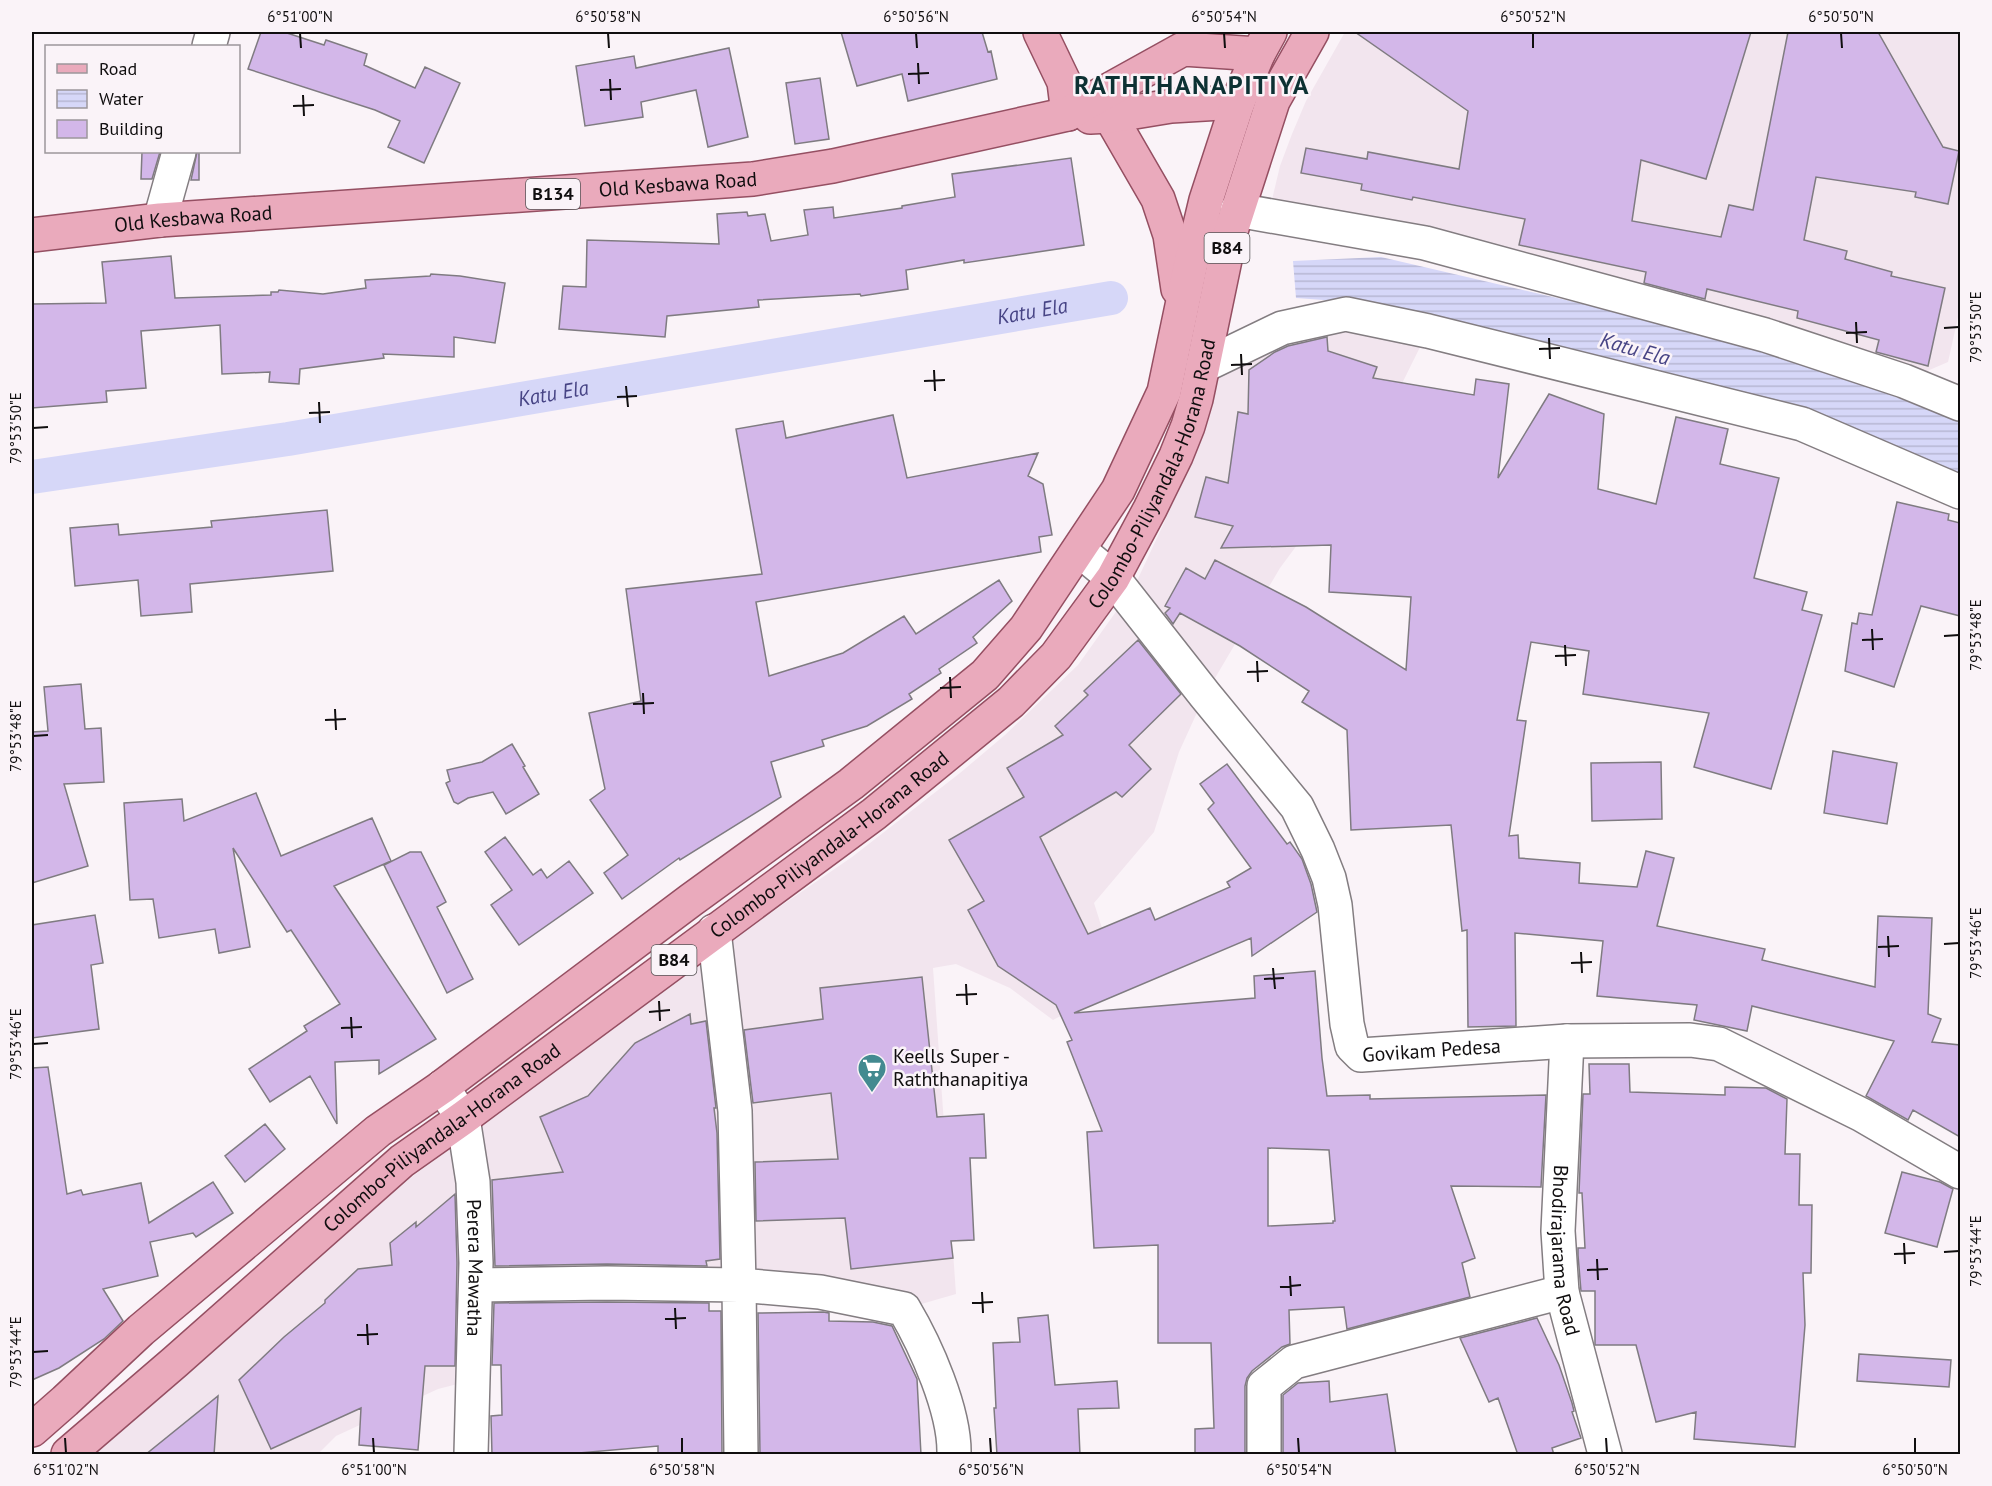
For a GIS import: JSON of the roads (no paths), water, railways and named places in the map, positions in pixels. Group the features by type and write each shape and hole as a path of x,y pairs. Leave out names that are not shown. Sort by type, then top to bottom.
{"main road":[{"path":"1040,32 1064,82 1068,114"},
{"name":"Old Kesbawa Road","path":"32,235 160,220 753,179 833,166 1068,114 1213,32"},
{"name":"Colombo-Piliyandala-Horana Road","path":"68,1455 402,1161 874,813 1011,702 1056,656 1113,578 1176,456 1188,426 1203,366 1224,260 1237,210 1273,101 1312,32"},
{"path":"1183,49 1264,43"},
{"name":"Colombo-Piliyandala-Horana Road","path":"32,1430 141,1330 378,1131 442,1087 691,900 851,784 985,675 1026,628 1118,490 1164,392 1200,223 1238,102 1264,43"},
{"name":"Old Kesbawa Road","path":"1068,114 1088,117 1110,116 1171,106 1238,102"},
{"path":"1110,116 1158,199 1170,235 1181,311"}],"street":[{"path":"160,220 179,153"},
{"path":"1237,210 1425,243 1765,335 1904,381 1960,404"},
{"path":"1203,366 1282,328 1346,314 1428,331 1802,424 1960,492"},
{"name":"Govikam Pedesa","path":"1079,550 1113,578 1297,807 1329,878 1335,905 1347,1024 1352,1046 1361,1055 1567,1041 1690,1040 1719,1044 1862,1116 1960,1172"},
{"path":"714,931 735,1111 741,1455"},
{"name":"Bhodirajarama Road","path":"1567,1041 1558,1231 1562,1292 1605,1455"},
{"name":"Perera Mawatha","path":"442,1087 463,1118 473,1182 476,1285 471,1455"},
{"path":"476,1285 607,1283 739,1285 820,1292 904,1309 918,1334 948,1410 954,1455"},
{"path":"1263,1455 1264,1386 1294,1362 1562,1292"}],"water":[{"path":"1381,257 1767,347 1960,422 1960,480 1351,302 1296,298 1293,261"}],"waterway":[{"name":"Katu Ela","path":"32,477 288,439 1111,298"}],"place":[{"name":"Keells Super - Raththanapitiya","path":"872,1094"}],"district":[{"name":"RATHTHANAPITIYA","path":"1192,85"}]}
